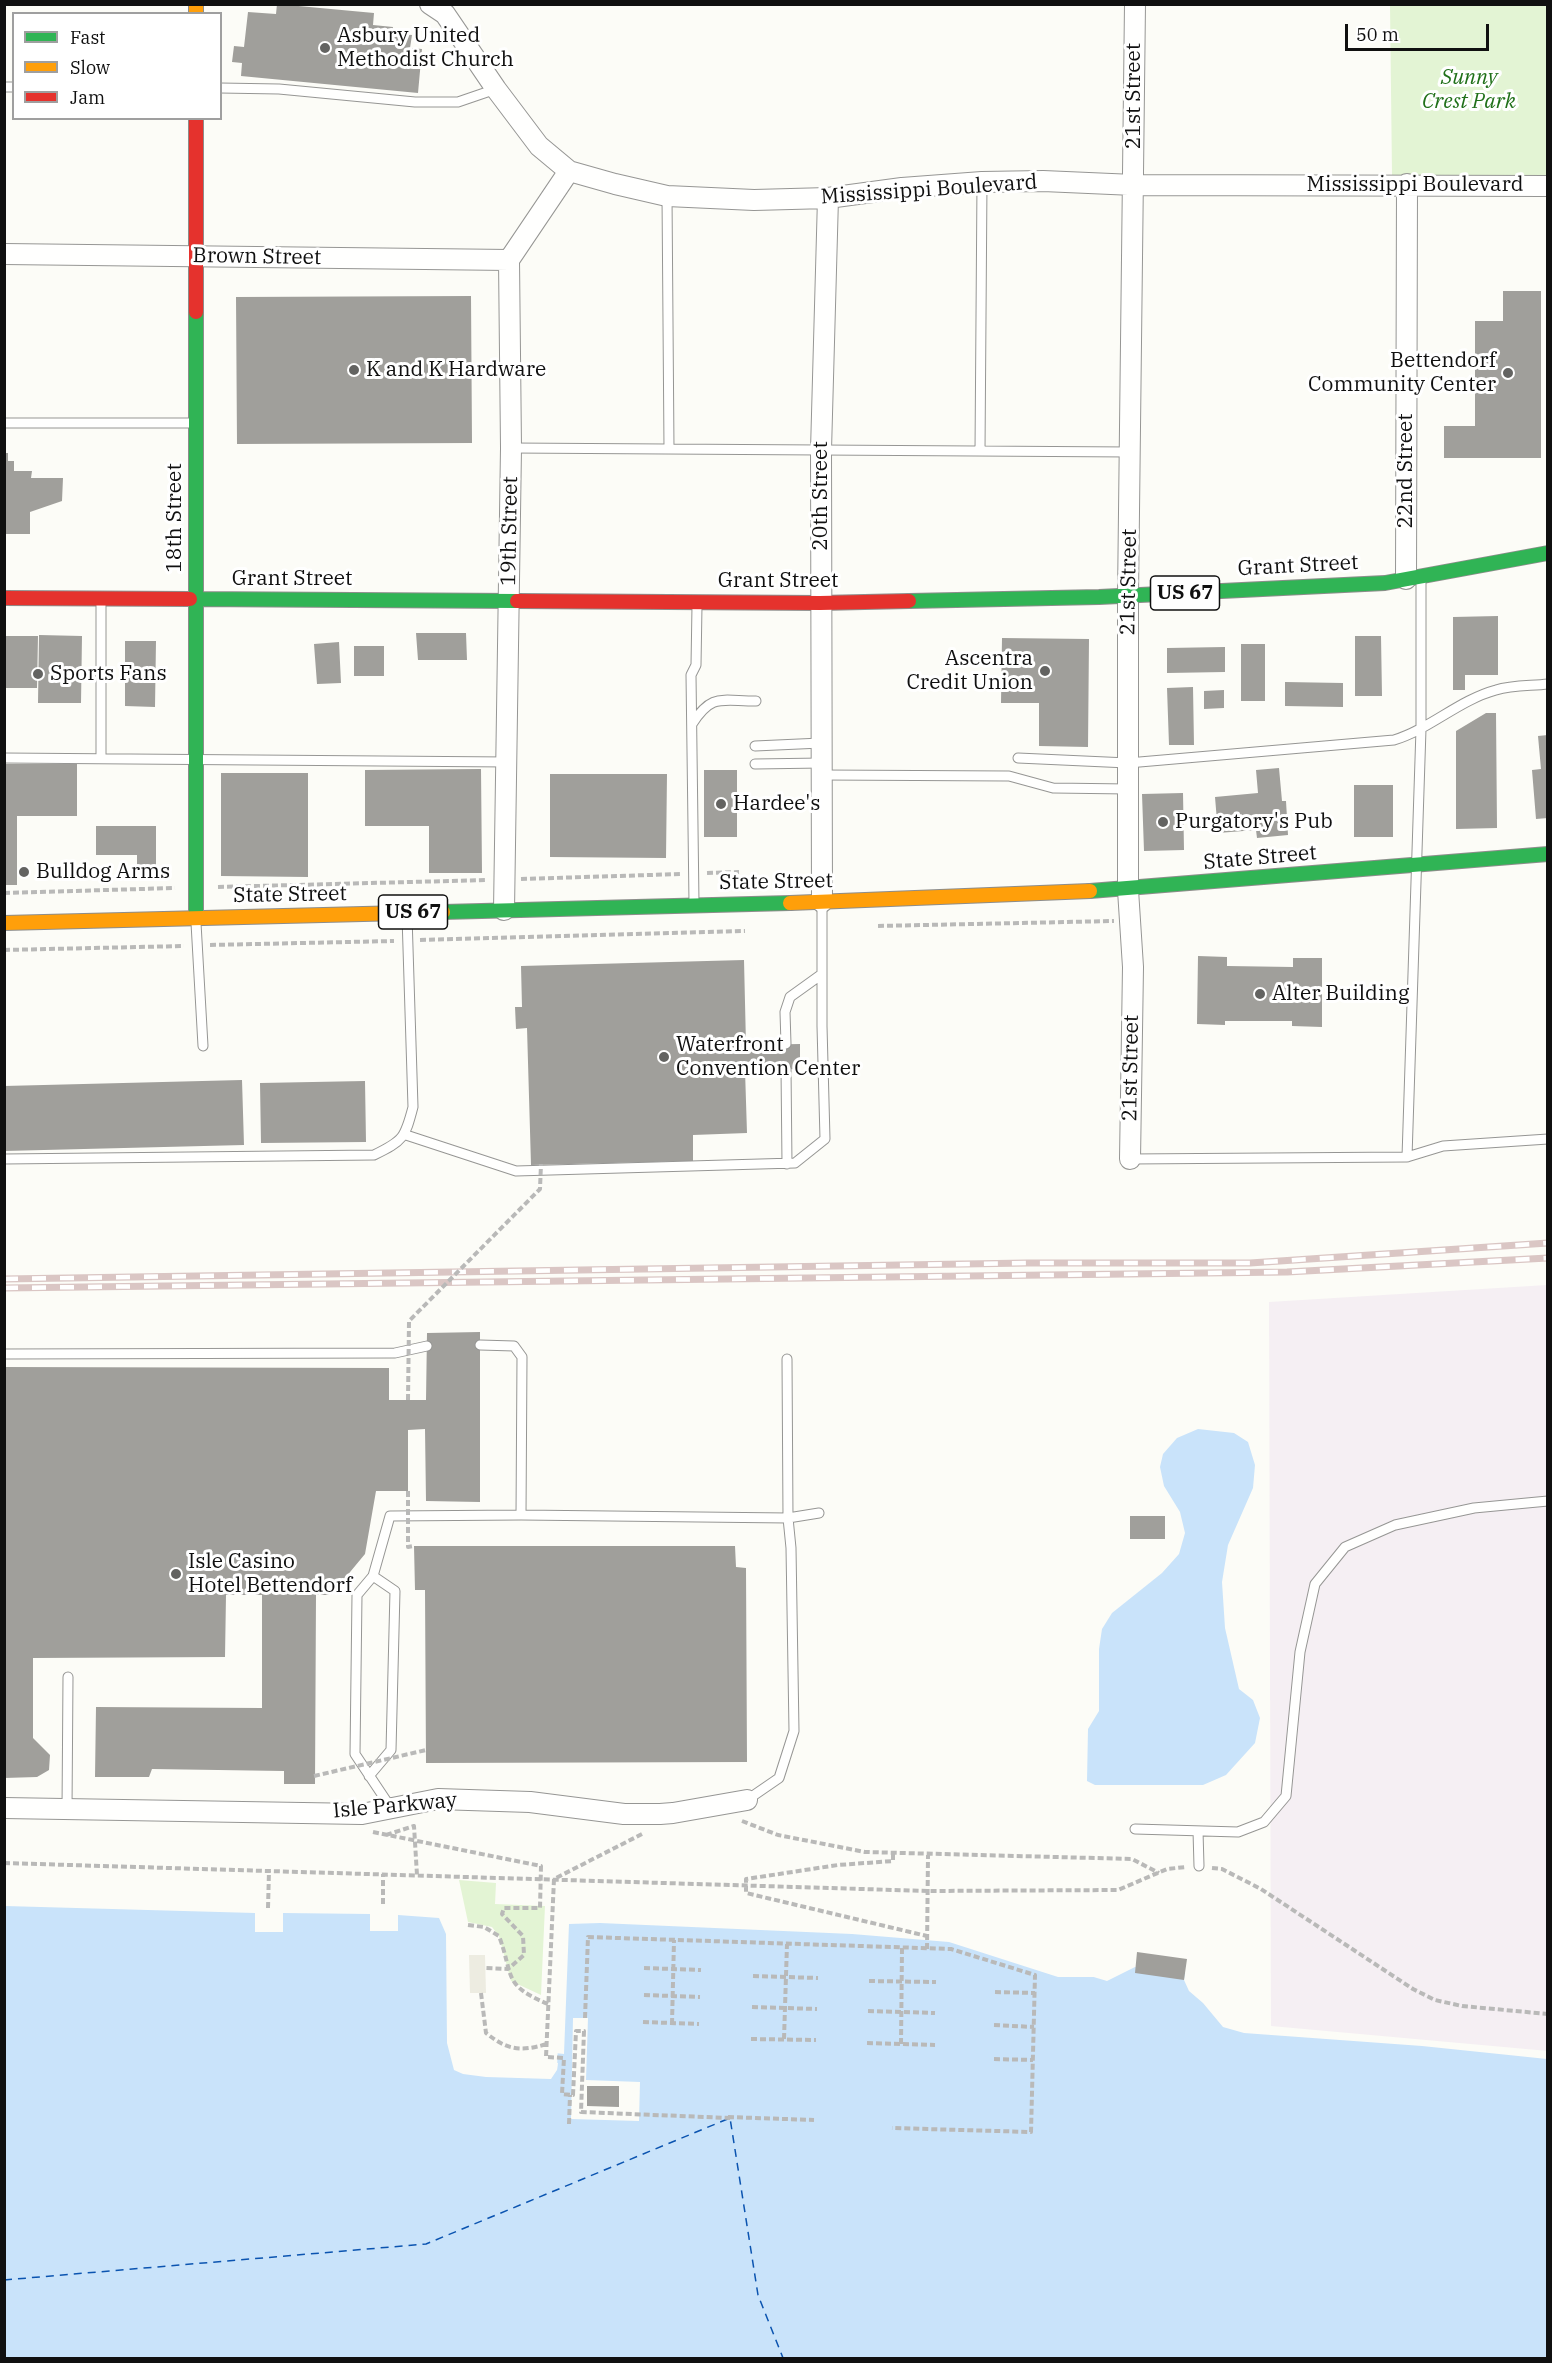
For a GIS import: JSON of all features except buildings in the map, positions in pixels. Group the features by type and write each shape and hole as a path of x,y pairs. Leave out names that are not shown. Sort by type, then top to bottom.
{"main road":[{"name":"18th Street","path":"196,120 196,918"},
{"name":"Grant Street","path":"4,598 820,603 1128,596 1385,583 1548,553"},
{"name":"State Street","path":"4,922 822,902 1128,890 1548,854"}],"street":[{"name":"21st Street","path":"1130,1160 1133,967 1128,890 1128,596 1135,4"},
{"name":"Mississippi Boulevard","path":"442,8 496,89 539,146 569,171 667,196 754,201 828,198 903,188 982,182 1043,181 1134,185 1548,186"},
{"path":"509,260 569,171"},
{"name":"22nd Street","path":"1407,184 1414,578"},
{"name":"20th Street","path":"822,902 821,450 828,198"},
{"name":"Brown Street","path":"4,254 509,260"},
{"name":"19th Street","path":"504,910 511,448 509,260"},
{"name":"Isle Parkway","path":"4,1808 362,1814 438,1799 530,1802 624,1814 673,1814 747,1800"}],"lane":[{"path":"222,88 279,89 415,102 458,102 496,89"},
{"path":"980,450 982,182"},
{"path":"667,196 669,449"},
{"path":"4,423 196,423"},
{"path":"511,448 1130,452"},
{"path":"1407,1156 1421,729 1414,578"},
{"path":"101,598 101,758"},
{"path":"694,905 691,675 696,665 697,602"},
{"path":"1018,758 1128,763 1394,740 1421,729 1495,690 1548,684"},
{"path":"692,724 707,704 716,700 756,700"},
{"path":"755,746 822,760 1009,776 1053,788 1128,789"},
{"path":"4,758 508,762"},
{"path":"755,764 822,760"},
{"path":"406,1135 516,1171 795,1163 825,1139 822,902"},
{"path":"4,1160 374,1155 389,1148 406,1135 413,1107 407,913"},
{"path":"196,918 203,1046"},
{"path":"786,1044 785,1012 790,996 822,974"},
{"path":"786,1069 787,1164"},
{"path":"1130,1160 1407,1156 1443,1146 1548,1139"},
{"path":"480,1345 514,1346 522,1357 521,1515"},
{"path":"4,1353 395,1353 427,1346"},
{"path":"747,1800 779,1778 794,1731 791,1548 788,1518 787,1359"},
{"path":"1135,1829 1238,1832 1264,1822 1286,1796 1300,1652 1316,1584 1345,1547 1395,1525 1474,1508 1548,1501"},
{"path":"399,1806 369,1776 355,1754 357,1595 373,1576 390,1516 788,1518 819,1513"},
{"path":"369,1776 391,1750 395,1591 373,1576"},
{"path":"67,1809 68,1677"},
{"path":"1198,1831 1199,1866"}],"path":[{"path":"4,893 739,872"},
{"path":"873,926 1130,921"},
{"path":"4,950 408,941 750,930"},
{"path":"408,1400 409,1321 540,1189 541,1164"},
{"path":"408,1491 408,1547 414,1546"},
{"path":"314,1776 426,1750"},
{"path":"399,1806 414,1826 417,1875"},
{"path":"554,1879 660,1825 660,1814"},
{"path":"735,1820 778,1835 865,1852 1132,1859 1159,1873"},
{"path":"385,1835 424,1823"},
{"path":"363,1830 542,1866 540,1908 504,1908 502,1914 523,1936 524,1956 508,1969 485,1968"},
{"path":"893,1854 893,1861 838,1864 746,1879 746,1893 927,1936"},
{"path":"927,1949 928,1855"},
{"path":"4,1863 928,1891 1118,1890 1167,1869 1199,1866 1222,1869 1261,1889 1403,1982 1435,2000 1462,2006 1548,2014"},
{"path":"268,1871 268,1908"},
{"path":"383,1874 383,1904"},
{"path":"554,1879 546,2057 564,2058 562,2094 570,2095"},
{"path":"468,1925 484,1927 499,1936 511,1981 531,1997 548,2004"},
{"path":"585,2018 588,1937 951,1949 1035,1975 1031,2132 892,2128"},
{"path":"672,2024 674,1940"},
{"path":"784,2039 787,1944"},
{"path":"901,2044 902,1948"},
{"path":"644,1968 701,1970"},
{"path":"753,1976 818,1978"},
{"path":"869,1981 936,1982"},
{"path":"995,1992 1035,1993"},
{"path":"481,1993 486,2033 497,2042 520,2049 546,2044"},
{"path":"644,1995 700,1997"},
{"path":"752,2007 817,2008"},
{"path":"868,2011 935,2013"},
{"path":"643,2022 699,2024"},
{"path":"994,2025 1034,2026"},
{"path":"569,2124 570,2095 573,2095 576,2031 584,2031 580,2112 730,2118"},
{"path":"751,2039 816,2040"},
{"path":"867,2043 935,2045"},
{"path":"994,2059 1033,2060"},
{"path":"639,2115 814,2120"}],"shaded area":[{"path":"1547,1285 1547,2054 1271,2029 1269,1302"},
{"path":"469,1955 485,1955 486,1993 470,1993"}],"green space":[{"name":"Sunny Crest Park","path":"1390,5 1547,5 1547,190 1421,191 1421,175 1392,175"},
{"path":"459,1880 496,1883 495,1904 545,1906 541,1995 511,1981 499,1936 492,1927 468,1922"}],"water":[{"path":"1198,1429 1234,1433 1248,1442 1255,1465 1253,1488 1228,1545 1222,1582 1225,1628 1239,1689 1253,1700 1260,1718 1255,1743 1226,1775 1203,1785 1095,1785 1087,1781 1088,1729 1099,1711 1099,1649 1102,1629 1112,1613 1162,1573 1179,1554 1185,1533 1180,1512 1164,1486 1160,1467 1163,1454 1177,1438"},
{"path":"5,1901 440,1912 461,1942 462,2067 557,2070 563,1913 957,1936 1107,1981 1135,1967 1185,1973 1236,2024 1547,2054 1547,2358 5,2358"}],"pier":[{"path":"4,1898 441,1910 464,1942 465,2064 554,2067 555,2063 558,2063 557,2070 551,2079 486,2077 463,2074 454,2070 447,2043 446,1934 439,1918 398,1915 398,1931 370,1931 370,1914 283,1913 283,1932 255,1932 255,1913 5,1906"},
{"path":"563,1910 957,1933 1105,1977 1058,1977 949,1942 852,1934 600,1923 569,1924 564,2054 555,2053 559,1929 560,1913"},
{"path":"1185,1973 1191,1975 1238,2021 1548,2051 1547,2059 1422,2046 1244,2033 1223,2027 1203,2003 1189,1991 1184,1980"},
{"path":"573,2018 588,2018 586,2080 640,2082 639,2121 571,2119"}],"ferry route":[{"path":"4,2280 426,2244 730,2118 758,2295 783,2358"}],"railway":[{"path":"4,1279 1028,1263 1250,1263 1548,1243"},
{"path":"4,1288 1287,1272 1548,1258"}],"traffic: fast":[{"path":"196,312 196,918"},
{"path":"909,601 1099,597 1385,583 1548,553"},
{"path":"190,599 517,601"},
{"path":"1090,891 1548,854"},
{"path":"443,912 790,903"}],"traffic: slow":[{"path":"196,4 196,12"},
{"path":"790,903 1090,891"},
{"path":"4,923 443,912"}],"traffic: jam":[{"path":"196,120 196,312"},
{"path":"4,598 190,599"},
{"path":"517,601 820,603 909,601"}],"place":[{"name":"Asbury United Methodist Church","path":"325,48"},
{"name":"K and K Hardware","path":"354,370"},
{"name":"Bettendorf Community Center","path":"1508,373"},
{"name":"Ascentra Credit Union","path":"1045,671"},
{"name":"Sports Fans","path":"38,674"},
{"name":"Hardee's","path":"721,804"},
{"name":"Purgatory's Pub","path":"1163,822"},
{"name":"Bulldog Arms","path":"24,872"},
{"name":"Alter Building","path":"1260,994"},
{"name":"Waterfront Convention Center","path":"664,1057"},
{"name":"Isle Casino Hotel Bettendorf","path":"176,1574"}]}
